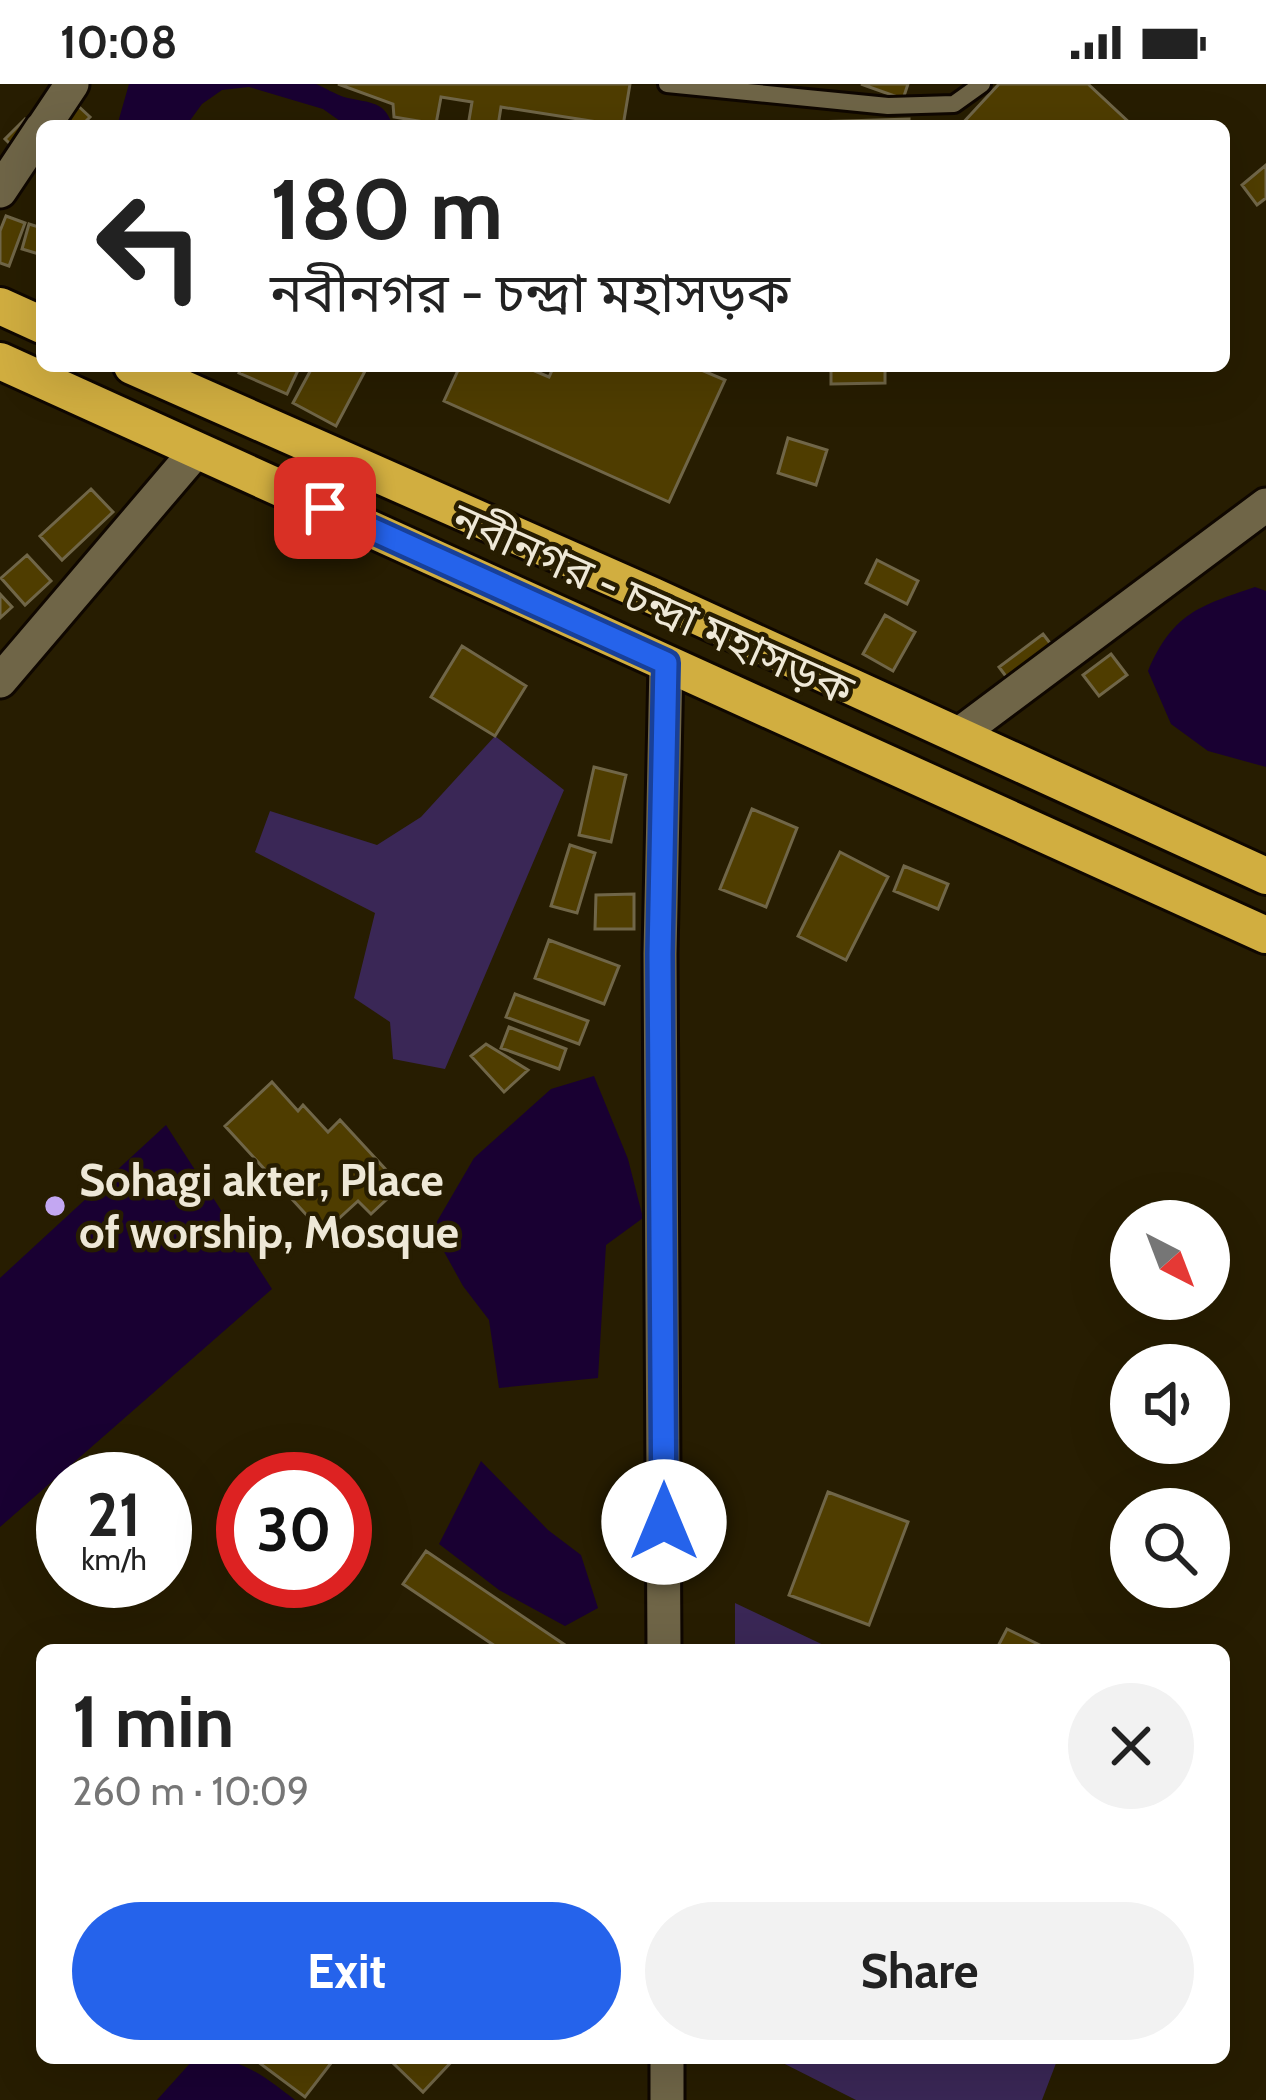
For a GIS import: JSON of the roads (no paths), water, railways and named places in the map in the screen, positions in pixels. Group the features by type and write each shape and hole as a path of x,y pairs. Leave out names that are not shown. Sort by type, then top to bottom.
{"highway":[{"path":"0,306 36,322"},
{"name":"নবীনগর - চন্দ্রা মহাসড়ক","path":"0,361 1266,935"},
{"name":"নবীনগর - চন্দ্রা মহাসড়ক","path":"146,372 653,596 1266,876"}],"street":[{"path":"48,120 72,84"},
{"path":"0,191 36,137"},
{"path":"0,681 197,449"},
{"path":"958,735 1266,505"},
{"path":"664,1644 660,954 666,663"},
{"path":"667,2064 667,2100"}],"lane":[{"path":"667,84 888,106 955,104 982,84"}],"place":[{"name":"Sohagi akter, Place of worship, Mosque","path":"55,1206"}]}
